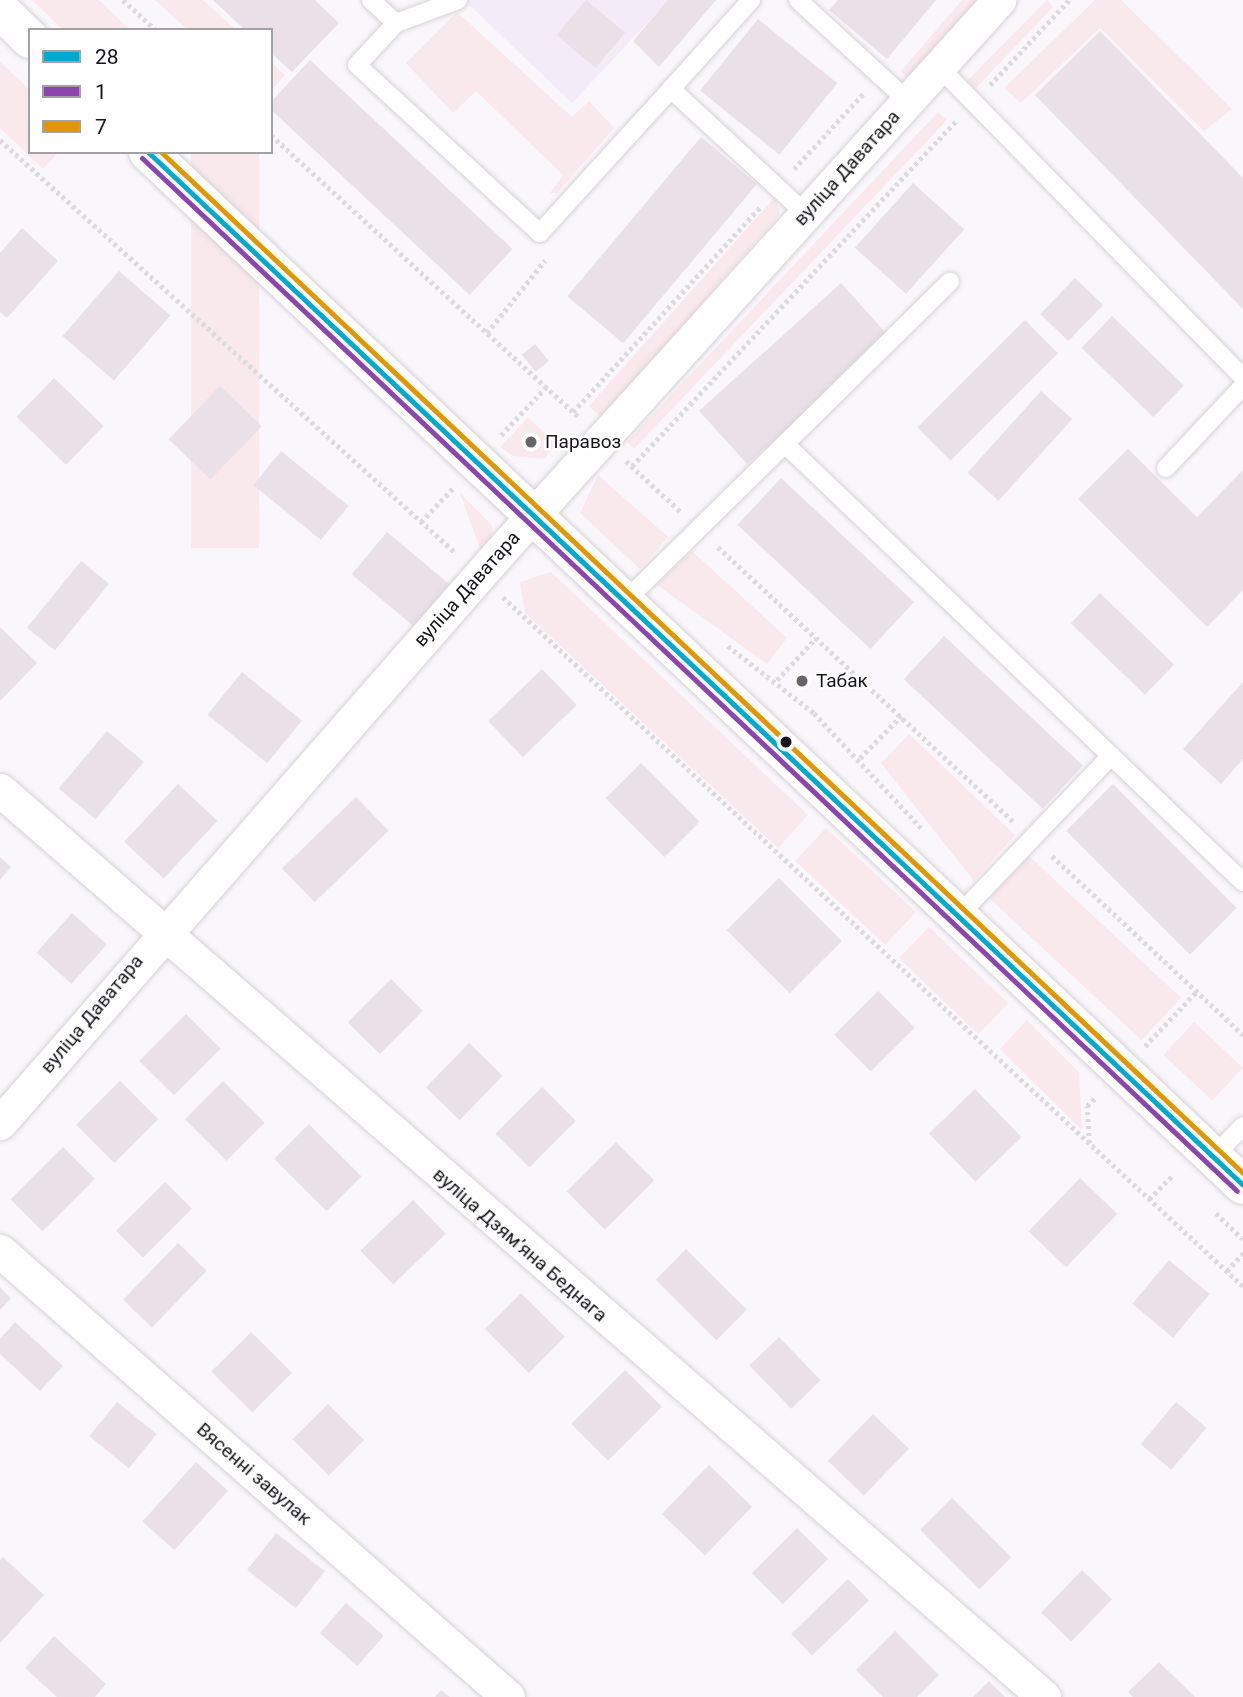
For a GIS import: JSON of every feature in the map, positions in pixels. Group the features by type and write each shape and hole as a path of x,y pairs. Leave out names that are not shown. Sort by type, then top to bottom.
{"main road":[{"path":"0,10 28,37"},
{"path":"150,154 530,518 1243,1185"}],"street":[{"name":"вуліца Даватара","path":"0,1123 160,935 530,518 999,0"},
{"name":"вуліца Дзямʼяна Беднага","path":"0,790 160,935 1044,1697"},
{"name":"Вясенні завулак","path":"0,1251 508,1697"}],"lane":[{"path":"371,0 396,23"},
{"path":"458,0 396,23 357,65 540,233 748,1"},
{"path":"797,0 908,101"},
{"path":"939,67 1243,377"},
{"path":"671,89 806,214"},
{"path":"622,604 950,282"},
{"path":"1166,468 1243,386"},
{"path":"785,444 1243,883"},
{"path":"957,917 1111,756"},
{"path":"1213,1157 1243,1126"}],"path":[{"path":"124,0 154,28"},
{"path":"632,466 1069,0"},
{"path":"273,137 603,439 1243,1035"},
{"path":"0,140 480,575 1243,1286"},
{"path":"777,680 817,638"},
{"path":"860,758 901,716"},
{"path":"1142,1049 1197,991"},
{"path":"1088,1143 1087,1106 1100,1093"},
{"path":"1149,1199 1172,1172 1181,1181"},
{"path":"1209,1207 1243,1239"},
{"path":"1227,1271 1243,1253"}],"shaded area":[{"path":"32,0 99,0 128,28 61,28"},
{"path":"155,0 203,0 234,28 186,28"},
{"path":"464,0 669,0 572,103"},
{"path":"962,0 979,0 908,79 901,71"},
{"path":"1047,0 1053,7 975,89 968,80"},
{"path":"1095,0 1121,0 1232,109 1204,131 1100,28 1021,103 1004,88"},
{"path":"457,12 572,117 589,101 614,128 557,193 550,193 563,175 476,91 453,113 406,63"},
{"path":"0,62 28,88 28,154 57,154 43,169 0,128"},
{"path":"273,64 285,75 273,89"},
{"path":"938,112 947,120 634,449 627,442"},
{"path":"191,154 259,154 259,548 191,548"},
{"path":"775,197 780,214 602,418 589,406"},
{"path":"528,417 557,445 543,459 513,456 500,447"},
{"path":"598,475 668,537 640,569 580,513"},
{"path":"460,493 492,525 493,546 483,557"},
{"path":"692,551 787,638 767,664 657,585"},
{"path":"551,572 808,815 778,848 525,613 520,582"},
{"path":"909,734 1015,835 974,881 881,763"},
{"path":"826,828 916,912 885,945 795,861"},
{"path":"1029,856 1181,998 1142,1040 989,898"},
{"path":"929,927 1008,1003 978,1034 899,958"},
{"path":"1027,1020 1079,1072 1082,1130 1000,1049"},
{"path":"1194,1022 1243,1068 1212,1101 1163,1055"}],"building":[{"path":"213,0 315,0 339,23 292,72 273,55 273,28 243,28"},
{"path":"586,0 625,33 596,68 556,35"},
{"path":"668,0 716,0 659,67 633,41"},
{"path":"838,0 936,0 887,59 829,10"},
{"path":"758,19 837,83 779,155 700,90"},
{"path":"1100,31 1243,178 1243,309 1035,95"},
{"path":"310,60 513,249 470,295 273,112 273,100"},
{"path":"701,137 757,184 623,343 567,296"},
{"path":"913,183 964,229 906,294 855,248"},
{"path":"22,228 58,261 7,318 0,312 0,253"},
{"path":"119,271 170,316 114,381 63,336"},
{"path":"1075,278 1103,305 1068,341 1040,314"},
{"path":"841,283 889,337 747,464 699,411"},
{"path":"1112,316 1184,385 1153,417 1081,348"},
{"path":"1025,320 1058,353 951,461 918,427"},
{"path":"535,344 549,361 536,372 522,355"},
{"path":"54,378 104,426 66,465 16,417"},
{"path":"220,386 262,426 210,480 169,439"},
{"path":"1041,391 1072,419 999,501 967,473"},
{"path":"1128,449 1197,517 1243,470 1243,590 1207,627 1078,499"},
{"path":"281,451 349,506 321,540 253,485"},
{"path":"781,478 914,602 870,649 737,525"},
{"path":"387,532 449,584 414,626 352,574"},
{"path":"81,561 109,584 55,650 27,628"},
{"path":"1100,593 1174,665 1145,695 1071,623"},
{"path":"0,627 37,663 0,701"},
{"path":"944,636 1083,766 1043,809 904,679"},
{"path":"542,669 577,705 523,757 488,721"},
{"path":"242,672 302,720 267,763 207,715"},
{"path":"1243,682 1243,759 1221,784 1183,749"},
{"path":"107,731 144,762 96,819 59,788"},
{"path":"641,763 700,822 664,857 606,798"},
{"path":"178,784 217,821 164,879 124,842"},
{"path":"1113,784 1237,908 1190,954 1066,831"},
{"path":"356,797 389,831 315,902 282,869"},
{"path":"0,857 11,867 0,880"},
{"path":"779,878 842,941 790,993 727,930"},
{"path":"72,913 107,944 71,984 37,952"},
{"path":"391,979 423,1011 380,1054 348,1022"},
{"path":"878,991 915,1028 871,1072 834,1035"},
{"path":"186,1014 221,1049 174,1095 139,1061"},
{"path":"469,1043 503,1076 460,1120 426,1088"},
{"path":"120,1081 158,1119 114,1163 76,1125"},
{"path":"223,1081 265,1123 227,1161 185,1119"},
{"path":"542,1087 576,1121 529,1168 495,1134"},
{"path":"975,1089 1022,1137 976,1182 929,1133"},
{"path":"309,1124 361,1176 327,1211 274,1159"},
{"path":"616,1142 654,1180 605,1230 567,1191"},
{"path":"63,1147 95,1179 42,1231 11,1199"},
{"path":"1080,1178 1117,1214 1066,1267 1029,1231"},
{"path":"165,1182 192,1209 143,1258 116,1231"},
{"path":"413,1200 446,1234 393,1285 360,1251"},
{"path":"178,1243 207,1271 152,1328 123,1300"},
{"path":"686,1249 747,1310 716,1340 656,1279"},
{"path":"1169,1260 1210,1294 1173,1338 1132,1304"},
{"path":"0,1287 11,1298 0,1310"},
{"path":"521,1293 565,1337 529,1373 485,1329"},
{"path":"15,1322 63,1366 40,1391 0,1354 0,1339"},
{"path":"251,1332 292,1373 252,1413 211,1372"},
{"path":"779,1337 821,1380 791,1409 750,1365"},
{"path":"625,1370 662,1407 608,1461 571,1424"},
{"path":"117,1402 157,1434 129,1468 89,1436"},
{"path":"1176,1402 1207,1428 1171,1470 1141,1444"},
{"path":"328,1404 364,1440 329,1475 293,1439"},
{"path":"873,1414 909,1449 864,1495 828,1461"},
{"path":"196,1462 228,1491 174,1550 142,1521"},
{"path":"709,1465 752,1507 705,1556 662,1514"},
{"path":"952,1498 1011,1557 980,1589 920,1530"},
{"path":"797,1528 828,1559 783,1604 752,1573"},
{"path":"276,1533 325,1571 296,1608 247,1570"},
{"path":"3,1557 44,1595 0,1643 0,1560"},
{"path":"1082,1570 1112,1599 1071,1642 1041,1612"},
{"path":"848,1579 869,1601 812,1655 791,1634"},
{"path":"346,1603 384,1636 357,1666 320,1633"},
{"path":"895,1631 939,1675 917,1697 883,1697 856,1670"},
{"path":"54,1636 106,1684 95,1697 57,1697 25,1668"},
{"path":"1159,1662 1195,1697 1133,1697 1128,1692"},
{"path":"989,1681 1005,1697 973,1697"},
{"path":"441,1690 450,1697 435,1697"}],"transit line":[{"name":"28","path":"150,154 1243,1185"},
{"name":"7","path":"163,154 1243,1173"},
{"name":"1","path":"142,158 1237,1191"}],"place":[{"name":"Паравоз","path":"531,442"},
{"name":"Табак","path":"802,681"}]}
